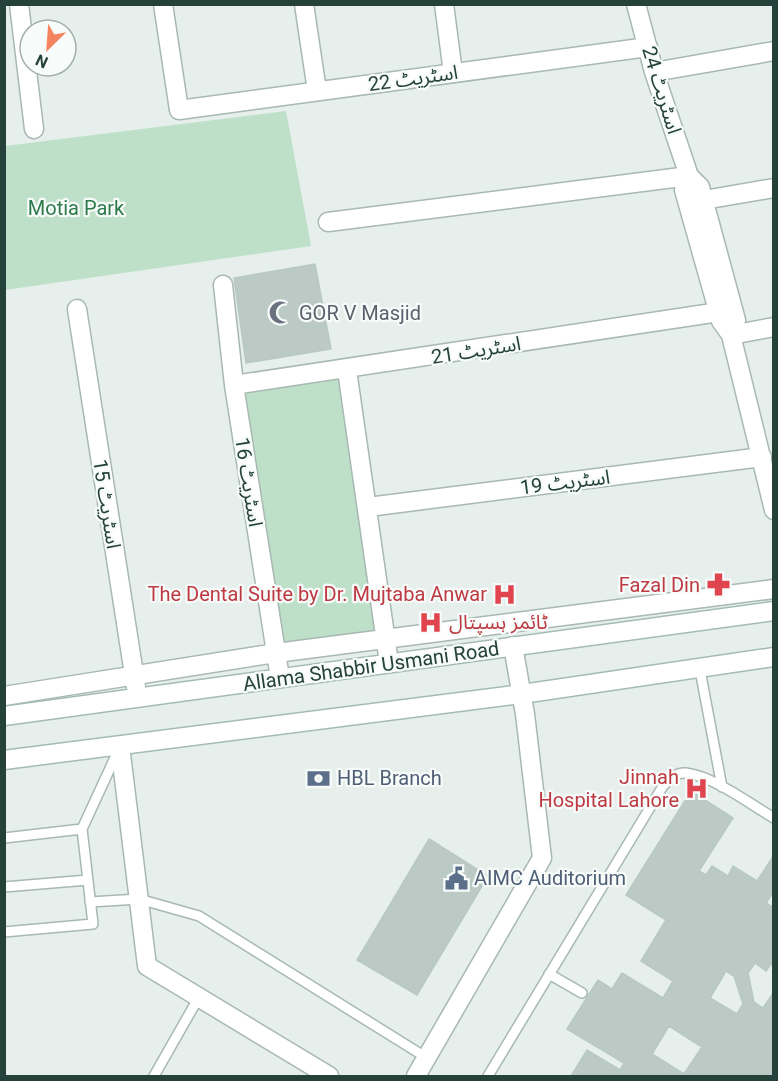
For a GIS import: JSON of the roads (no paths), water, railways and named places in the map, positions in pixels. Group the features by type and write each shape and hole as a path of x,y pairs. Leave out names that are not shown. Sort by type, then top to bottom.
{"street":[{"path":"19,4 34,129"},
{"name":"اسٹریٹ 22","path":"163,4 179,110 648,47"},
{"path":"304,4 317,92"},
{"path":"444,4 453,73"},
{"name":"اسٹریٹ 24","path":"636,4 654,72 689,176 700,187 704,200 736,320 731,335"},
{"path":"654,72 774,51"},
{"path":"328,222 689,176"},
{"name":"اسٹریٹ 24","path":"689,176 684,190 721,321 731,335 766,462 774,510"},
{"path":"704,200 774,188"},
{"name":"اسٹریٹ 16","path":"223,285 234,385 280,678"},
{"name":"اسٹریٹ 15","path":"77,309 132,676 138,698"},
{"name":"اسٹریٹ 21","path":"234,385 347,370 719,312"},
{"path":"731,335 774,327"},
{"path":"347,370 389,663"},
{"name":"اسٹریٹ 19","path":"368,507 766,462"},
{"path":"4,696 276,653 774,589"},
{"name":"Allama Shabbir Usmani Road","path":"4,716 774,611"},
{"path":"416,1077 542,858 522,694 513,646"},
{"path":"4,760 522,694 700,670 774,657"},
{"path":"120,746 147,966 329,1077"}],"lane":[{"path":"700,670 722,788"},
{"path":"4,932 93,924 82,829 120,746"},
{"path":"488,1077 663,786 674,776 686,773 722,788 774,818"},
{"path":"4,838 82,829"},
{"path":"4,887 88,880"},
{"path":"90,902 139,898 199,916 427,1058"},
{"path":"549,974 582,993"},
{"path":"154,1077 199,997"}],"place":[{"name":"GOR V Masjid","path":"281,313"},
{"name":"Fazal Din","path":"718,585"},
{"name":"The Dental Suite by Dr. Mujtaba Anwar","path":"505,594"},
{"name":"ٹائمز ہسپتال","path":"431,622"},
{"name":"HBL Branch","path":"319,778"},
{"name":"Jinnah Hospital Lahore","path":"697,788"},
{"name":"AIMC Auditorium","path":"456,878"}],"park label":[{"name":"Motia Park","path":"76,208"}]}
